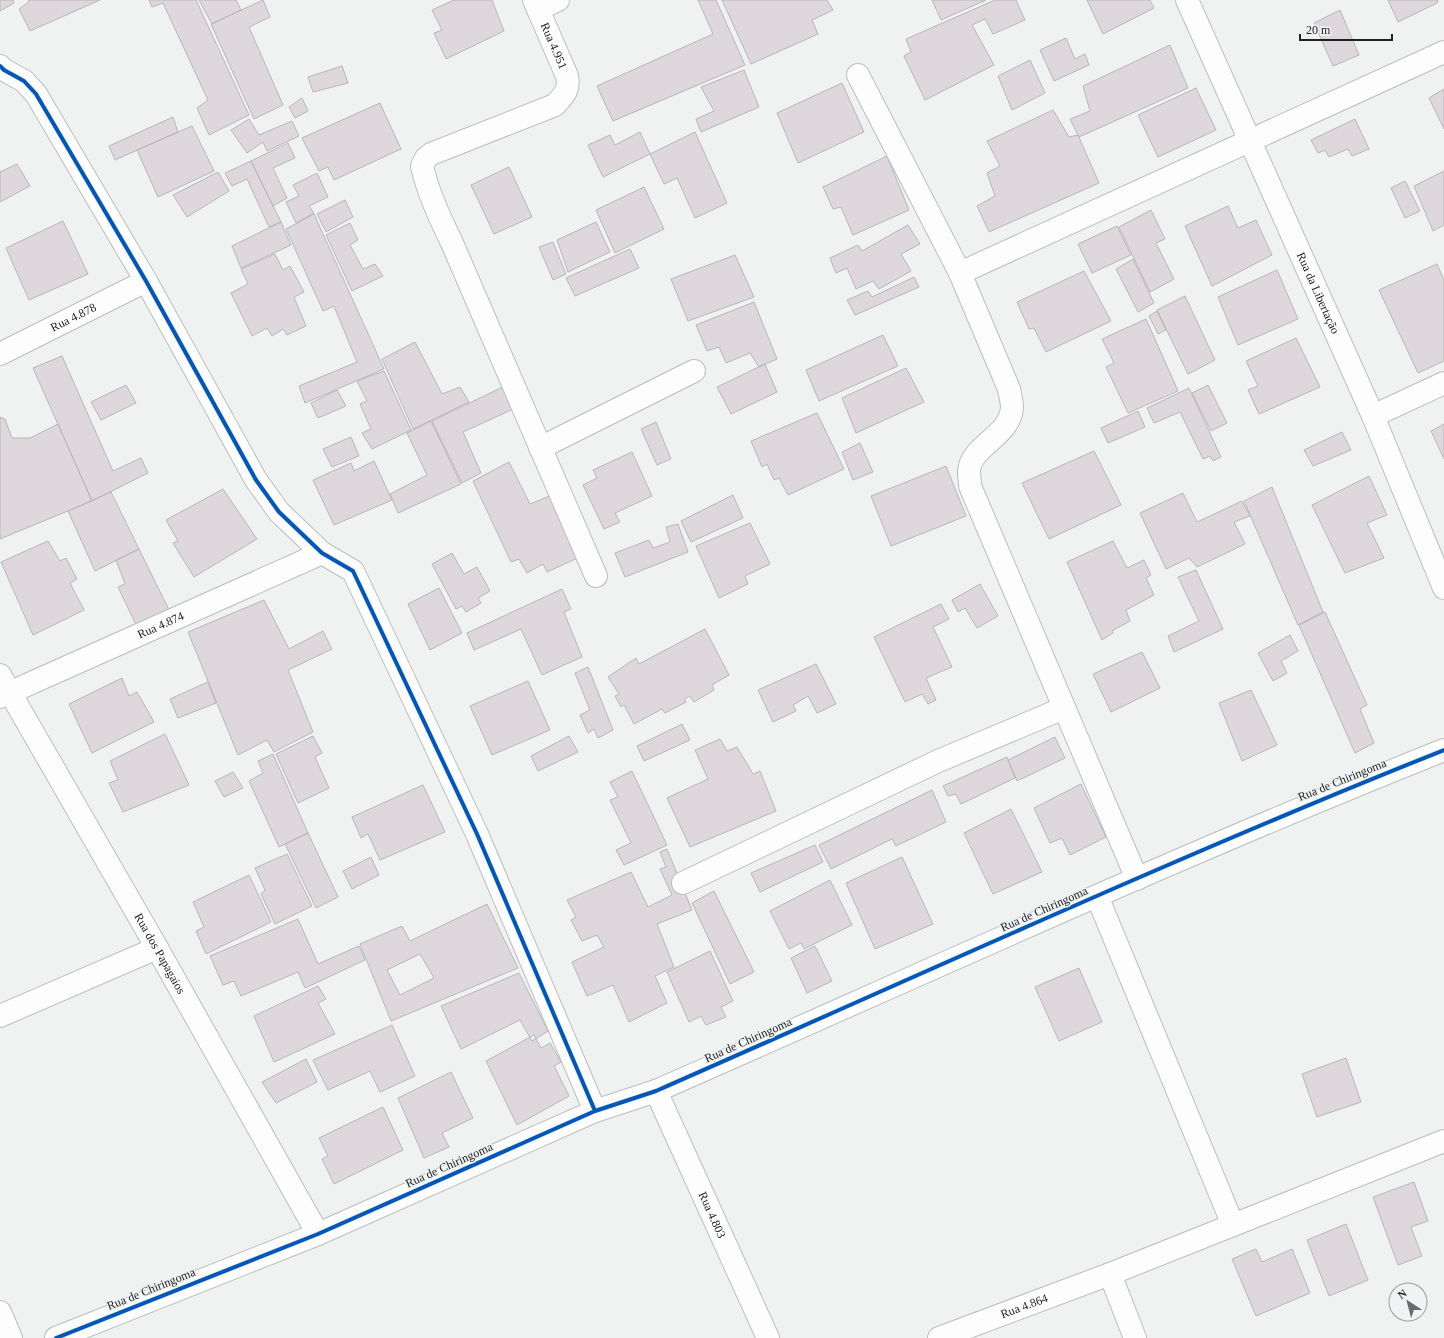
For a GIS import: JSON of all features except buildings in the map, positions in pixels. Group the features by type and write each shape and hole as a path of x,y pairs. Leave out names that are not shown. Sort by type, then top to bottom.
{"street":[{"path":"536,5 558,0"},
{"name":"Rua da Libertação","path":"1186,0 1373,416 1444,588"},
{"name":"Rua 4.951","path":"536,5 567,76 567,92 555,105 431,154 426,158 422,166 425,182 432,200 540,448"},
{"path":"960,273 1444,52"},
{"path":"0,66 4,70 24,81 36,94 146,281 256,480 279,512 322,553 353,571 477,834 595,1111"},
{"path":"858,75 960,273 1009,389 1012,407 1010,420 999,434 973,458 969,470 970,486 1137,879"},
{"name":"Rua 4.878","path":"0,354 146,281"},
{"path":"596,576 540,448 694,371"},
{"path":"1373,416 1444,383"},
{"name":"Rua 4.874","path":"4,688 322,553"},
{"name":"Rua dos Papagaios","path":"4,688 68,794 157,948 318,1234"},
{"path":"683,884 936,762 1064,708"},
{"name":"Rua de Chiringoma","path":"56,1338 318,1234 595,1111 656,1091 1097,896 1319,800 1444,750"},
{"path":"1097,896 1233,1225"},
{"path":"0,1016 157,948"},
{"name":"Rua 4.803","path":"656,1091 768,1338"},
{"name":"Rua 4.864","path":"939,1338 1110,1274 1444,1141"},
{"path":"1110,1274 1135,1338"},
{"path":"0,1312 11,1338"}],"cycle path":[{"path":"0,66 4,70 24,81 36,94 146,281 256,480 279,512 322,553 353,571 477,834 595,1111"},
{"path":"56,1338 318,1234 595,1111 656,1091 1147,874 1345,790 1444,750"}]}
